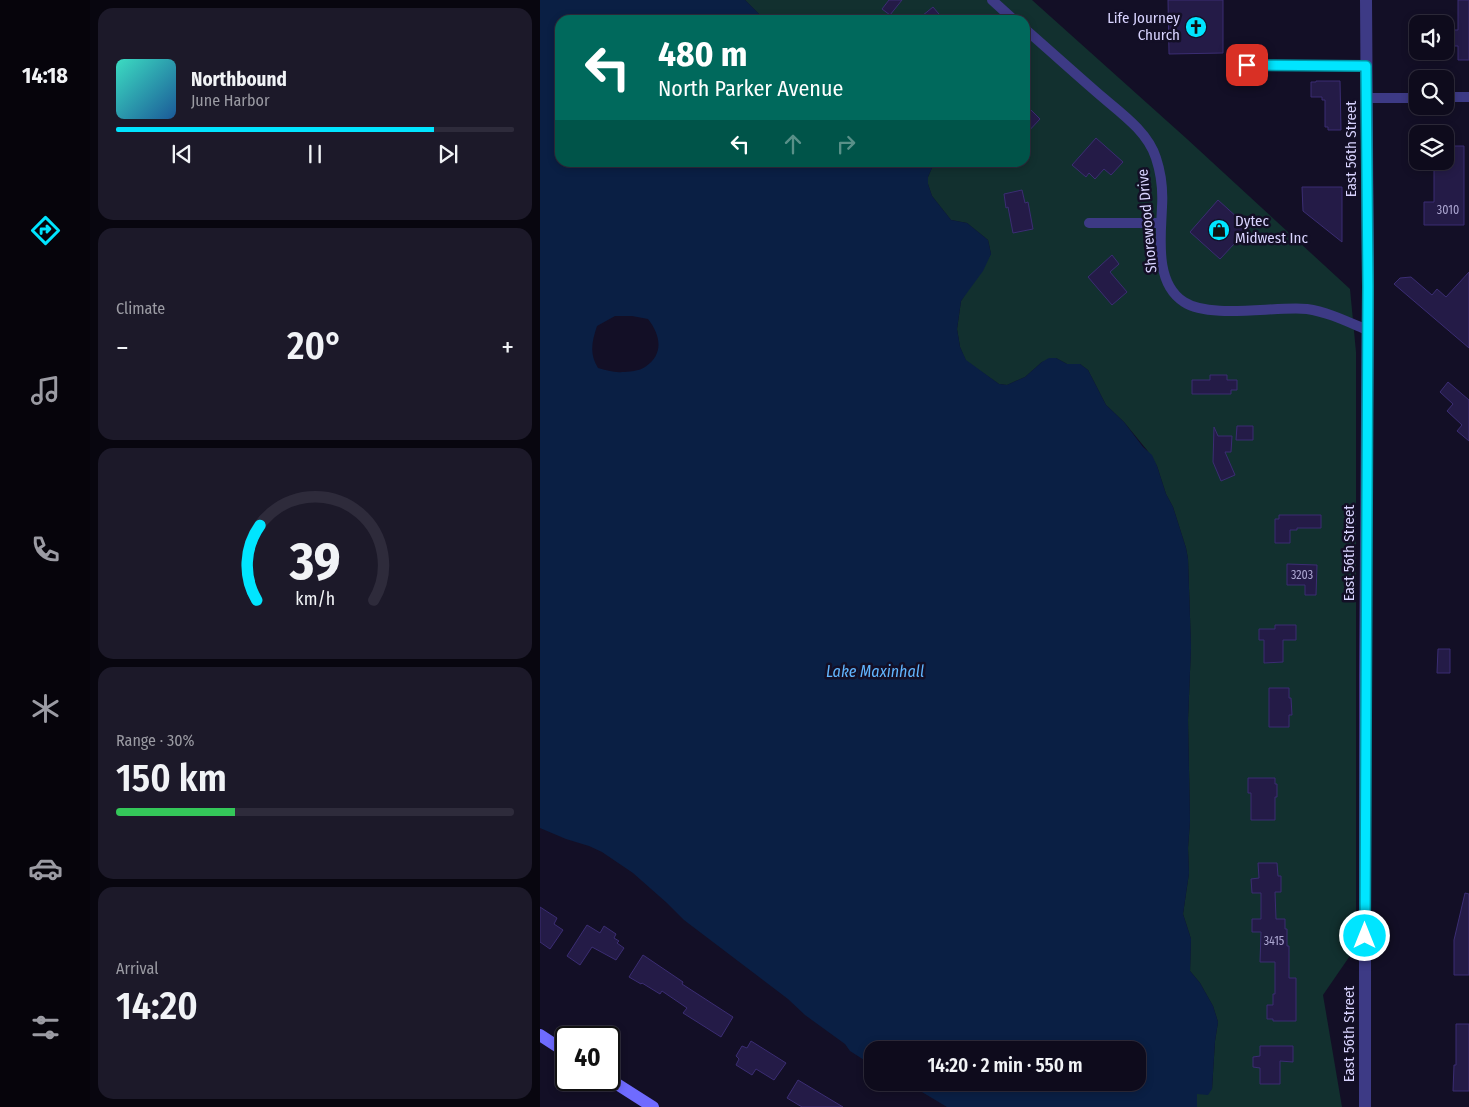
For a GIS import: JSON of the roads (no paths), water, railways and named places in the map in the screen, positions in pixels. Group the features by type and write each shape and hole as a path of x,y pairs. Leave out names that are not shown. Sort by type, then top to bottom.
{"main road":[{"path":"540,1035 555,1045"},
{"path":"620,1086 653,1107"}],"street":[{"path":"992,0 1008,15"},
{"name":"East 56th Street","path":"1365,1107 1366,0"},
{"name":"Shorewood Drive","path":"1030,33 1128,120 1152,148 1161,180 1162,261 1166,278 1173,293 1185,303 1202,309 1300,309 1317,311 1367,330"},
{"path":"1247,65 1366,66"},
{"path":"1454,97 1469,97"},
{"path":"1367,98 1409,98"},
{"path":"1089,224 1161,223"}],"water":[{"name":"Lake Maxinhall","path":"540,0 745,0 760,15 555,15 555,167 932,167 928,177 932,196 951,220 967,223 988,240 991,254 983,271 961,301 957,329 960,347 966,360 999,384 1007,385 1025,377 1049,358 1056,358 1067,364 1080,364 1088,370 1106,405 1124,422 1143,447 1152,455 1166,494 1173,507 1188,559 1191,647 1188,720 1190,821 1189,873 1183,914 1191,939 1190,971 1200,983 1213,1006 1218,1022 1212,1089 1208,1095 1197,1094 1197,1107 947,1107 920,1091 1146,1091 1146,1041 864,1041 864,1060 850,1051 845,1044 805,1015 788,999 684,920 633,873 602,852 540,828","holes":["615,316 632,316 648,319 658,337 658,350 656,356 645,367 627,372 616,372 598,368 592,353 597,326"]}],"place":[{"name":"Life Journey Church","path":"1196,27"},
{"name":"Dytec Midwest Inc","path":"1219,230"}]}
